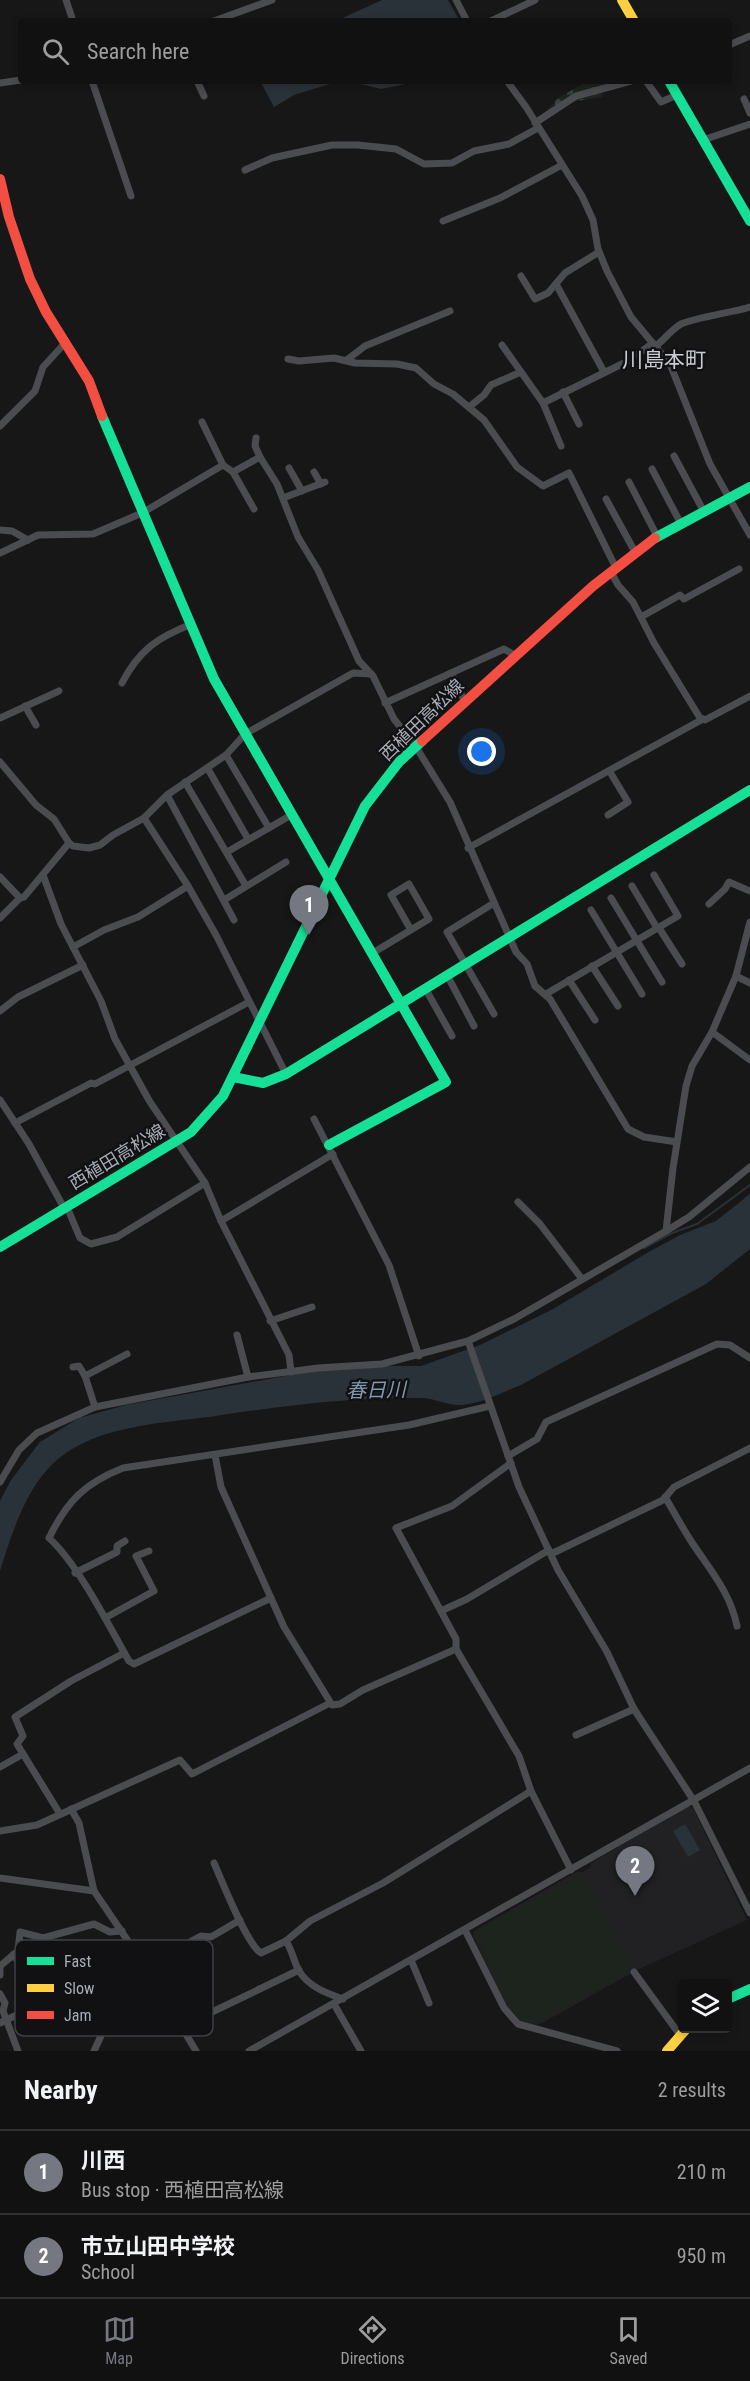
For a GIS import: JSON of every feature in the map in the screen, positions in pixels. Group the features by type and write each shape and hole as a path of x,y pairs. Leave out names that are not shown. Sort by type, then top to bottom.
{"main road":[{"path":"622,0 632,18"},
{"path":"671,84 750,221"},
{"path":"0,179 11,225 30,279 46,312 89,381 213,679 293,814 371,954 402,1002 446,1082 331,1150"},
{"name":"西植田高松線","path":"0,1247 191,1132 213,1110 233,1077 365,806 380,784 465,702 635,552 680,522 750,487"},
{"path":"233,1077 263,1083 286,1074 750,790"},
{"path":"732,1997 750,1989"},
{"path":"667,2051 683,2033"}],"street":[{"path":"66,0 72,18"},
{"path":"222,18 272,0"},
{"path":"456,0 465,18"},
{"path":"497,18 535,0"},
{"path":"732,44 750,36"},
{"path":"0,83 18,80"},
{"path":"93,84 131,196"},
{"path":"198,84 204,96"},
{"path":"509,84 582,196 593,220 599,252 631,317 670,364 693,428 727,498 750,535"},
{"path":"245,170 272,158 332,146 358,145 396,149 424,164 452,164 474,152 509,144 576,96 620,84"},
{"path":"648,84 661,102 677,95"},
{"path":"744,99 750,113"},
{"path":"703,140 750,124"},
{"path":"444,221 500,198 562,165"},
{"path":"521,276 536,299 548,293 565,273 599,252"},
{"path":"556,284 604,372"},
{"path":"543,403 628,362 671,330 691,320 701,320 750,307"},
{"path":"348,359 365,346 450,311"},
{"path":"0,426 35,391 43,367 66,342"},
{"path":"502,345 543,403 561,446"},
{"path":"288,359 348,359 355,363 397,364 416,368 434,384 453,394 484,420 512,461 530,478 543,486 569,473 614,570 654,643 703,719"},
{"path":"469,407 484,395 491,385 521,372"},
{"path":"563,392 579,424"},
{"path":"202,422 223,465 232,472 254,509"},
{"path":"256,438 255,446 260,457 283,498 298,537 318,570 359,661 371,674 385,703 450,802 468,848 516,952 527,964 535,986 546,994 628,1129 644,1137 677,1142"},
{"path":"674,456 703,510"},
{"path":"232,472 260,457"},
{"path":"0,553 38,535 93,534 142,513 223,465"},
{"path":"289,468 302,491"},
{"path":"652,469 680,522"},
{"path":"283,498 323,483 314,472"},
{"path":"629,483 657,536"},
{"path":"606,499 635,552"},
{"path":"0,530 12,531 28,540"},
{"path":"641,617 680,595 684,599 739,569"},
{"path":"122,683 138,655 168,634 192,624"},
{"path":"385,703 504,649 516,656"},
{"path":"353,673 359,661"},
{"path":"0,762 36,805 54,819 69,843 73,846 89,848 100,845 144,818 167,795 226,755 245,734 353,673 371,674"},
{"path":"451,673 465,702"},
{"path":"0,718 59,691"},
{"path":"468,848 703,719 750,696"},
{"path":"25,706 36,725"},
{"path":"226,755 269,828"},
{"path":"208,769 248,839"},
{"path":"608,815 628,802 610,772"},
{"path":"185,782 246,886"},
{"path":"167,795 234,920"},
{"path":"227,852 293,814"},
{"path":"144,818 189,886 286,1074"},
{"path":"0,918 20,898 24,897 69,843"},
{"path":"224,900 286,862"},
{"path":"43,875 61,924 101,1001 114,1039 131,1066 140,1086 205,1183 221,1221 289,1355 291,1372"},
{"path":"546,994 678,916 654,875"},
{"path":"0,878 20,898"},
{"path":"709,904 725,890 729,882 750,891"},
{"path":"371,954 411,930 429,919 409,884 391,895 411,930"},
{"path":"73,947 104,930 138,916 189,886"},
{"path":"633,886 682,964"},
{"path":"611,898 662,982"},
{"path":"494,903 447,932 494,1014"},
{"path":"591,910 642,994"},
{"path":"666,1231 677,1142 692,1066 712,1032 736,976 750,922"},
{"path":"0,1011 18,998 83,965"},
{"path":"592,966 618,1006"},
{"path":"447,975 474,1026"},
{"path":"736,976 750,983"},
{"path":"569,980 595,1020"},
{"path":"425,988 452,1036"},
{"path":"15,1123 91,1083 95,1084 131,1066 249,1002"},
{"path":"712,1032 750,1060"},
{"path":"0,1100 66,1207 80,1238 91,1244 117,1237 205,1183"},
{"path":"314,1119 389,1265 419,1356"},
{"path":"221,1221 331,1150"},
{"path":"0,1482 19,1450 37,1432 95,1407 248,1377 382,1364 469,1343 689,1217 750,1167"},
{"path":"518,1202 540,1224 582,1279"},
{"path":"270,1321 312,1307"},
{"path":"237,1335 248,1377"},
{"path":"469,1343 509,1460 550,1552 607,1652 634,1709 694,1801 750,1913"},
{"path":"572,1870 531,1791 519,1756 456,1649 456,1640 396,1528 452,1506 537,1438 546,1422 717,1344 730,1345 750,1358"},
{"path":"86,1376 127,1354"},
{"path":"73,1367 79,1366 86,1376 95,1407"},
{"path":"271,1598 134,1664 124,1653 105,1618 75,1573 48,1538 61,1514 77,1495 98,1478 123,1468 409,1425 489,1405"},
{"path":"441,1611 467,1599 550,1552 665,1497 674,1488 750,1449"},
{"path":"215,1455 221,1487 284,1627 332,1705 340,1704 363,1690 456,1649"},
{"path":"665,1497 692,1542 721,1582 731,1602 737,1626"},
{"path":"75,1573 117,1552 117,1546 125,1541"},
{"path":"105,1618 154,1591 136,1556 149,1551"},
{"path":"60,1814 17,1744 23,1736 15,1717 71,1681 124,1653"},
{"path":"0,1831 38,1825 180,1760 192,1774 330,1703"},
{"path":"576,1735 634,1709"},
{"path":"0,1767 23,1754"},
{"path":"249,2051 750,1768"},
{"path":"214,1863 240,1920 256,1950 261,1953 286,1941 310,1921 383,1883 531,1791"},
{"path":"72,1809 79,1823 94,1891 128,1940"},
{"path":"0,1878 94,1891"},
{"path":"192,1940 201,1936 211,1937 240,1920"},
{"path":"19,1940 20,1932 43,1938 94,1924 110,1932 122,1931"},
{"path":"465,1930 504,2008 518,2024 616,2051"},
{"path":"286,1941 295,1955 299,1970 312,1985 343,1999"},
{"path":"0,1975 0,1967 13,1955 15,1957"},
{"path":"411,1960 429,2003"},
{"path":"213,2012 299,1970"},
{"path":"634,1972 678,2025"},
{"path":"0,1994 5,2003 4,2022 18,2051"},
{"path":"334,2004 361,2051"},
{"path":"94,2051 101,2036"},
{"path":"187,2036 196,2051"}],"shaded area":[{"path":"688,1806 693,1808 747,1920 639,1969 542,2023 531,2026 520,2022 505,2004 473,1935 474,1931 578,1871 582,1872 590,1868 591,1863"}],"green space":[{"path":"583,84 608,84 604,85 602,97 570,102 543,115 558,98"},
{"path":"579,1875 585,1877 630,1962 628,1973 542,2021 523,2021 514,2013 477,1937 479,1930"}],"water":[{"path":"382,0 448,0 458,18 343,18"},
{"path":"262,84 330,84 294,95 274,107"},
{"path":"360,84 406,84 381,89"},
{"name":"春日川","path":"750,1194 750,1249 706,1284 521,1385 492,1397 461,1405 426,1398 394,1398 288,1406 150,1424 110,1433 74,1448 47,1470 29,1496 15,1526 0,1571 0,1501 11,1480 40,1442 79,1418 126,1405 313,1371 376,1366 421,1366 480,1345 553,1309 680,1235 716,1221"},
{"path":"685,1824 700,1850 688,1857 673,1831"}],"waterway":[{"path":"644,1248 672,1233 697,1224 750,1185"}],"traffic: fast":[{"path":"671,84 750,221"},
{"path":"102,416 214,679 446,1082 329,1145"},
{"path":"655,538 750,487"},
{"path":"0,1247 191,1132 223,1096 365,806 399,762 422,741"},
{"path":"233,1077 263,1083 286,1074 750,790"},
{"path":"732,1997 750,1989"}],"traffic: slow":[{"path":"622,0 632,18"},
{"path":"667,2051 683,2033"}],"traffic: jam":[{"path":"0,179 9,217 30,279 46,312 89,381 102,416"},
{"path":"422,741 593,586 655,538"}],"place":[{"name":"川西","path":"309,935"},
{"name":"市立山田中学校","path":"635,1896"}],"district":[{"name":"川島本町","path":"664,360"}]}
